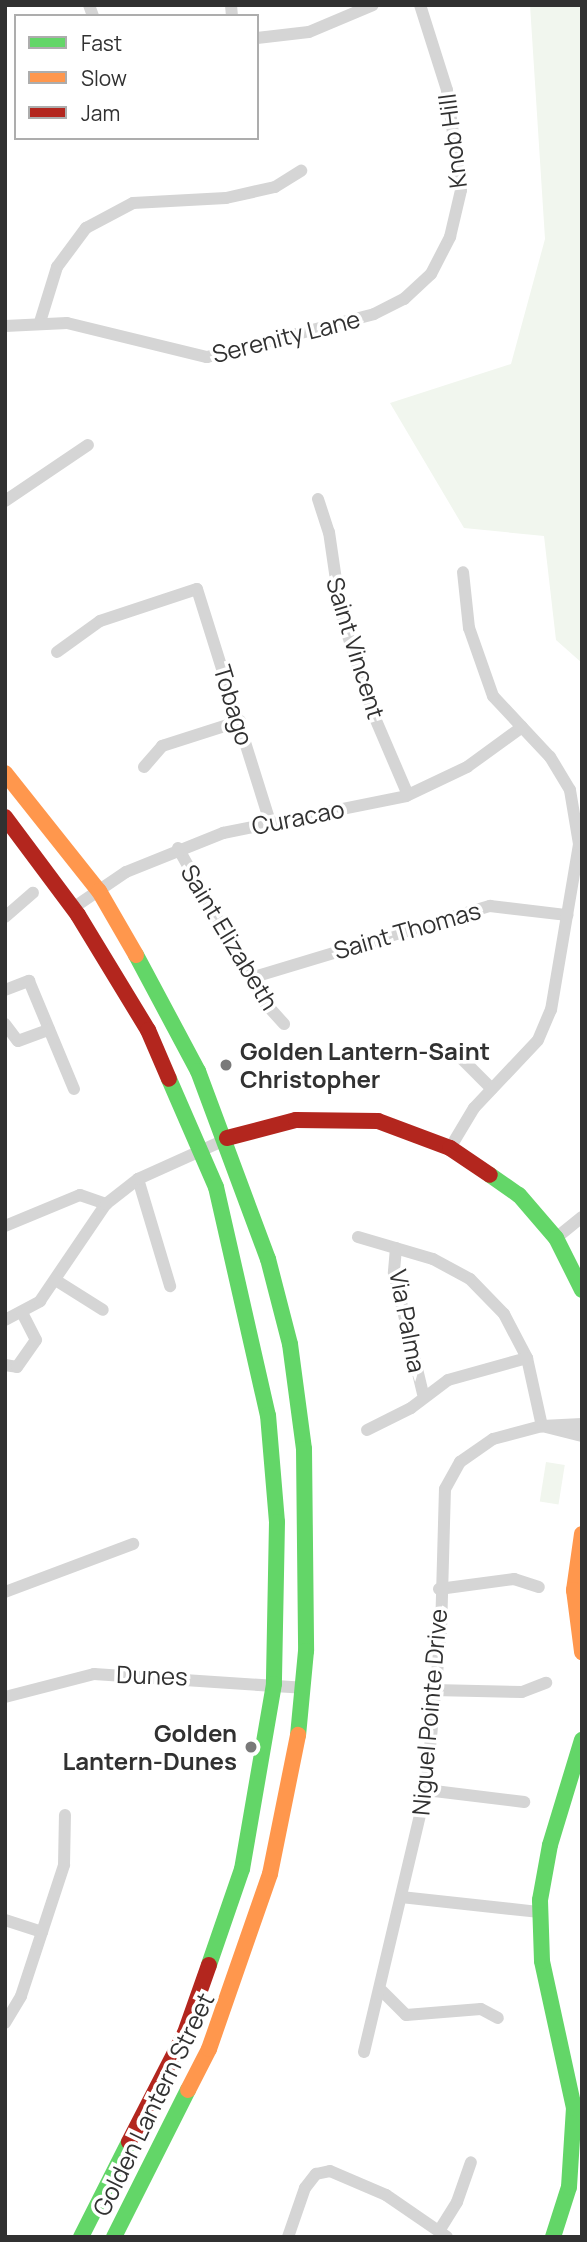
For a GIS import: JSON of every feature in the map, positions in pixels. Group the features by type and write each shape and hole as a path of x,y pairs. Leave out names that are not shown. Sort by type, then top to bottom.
{"main road":[{"name":"Golden Lantern Street","path":"5,773 99,891 176,1023 227,1138 268,1259 297,1394 309,1547 303,1688 280,1833 248,1946 209,2049 114,2237"},
{"name":"Golden Lantern Street","path":"5,817 73,908 148,1030 201,1150 237,1263 268,1415 277,1522 274,1684 259,1792 223,1934 164,2077 81,2237"},
{"path":"227,1138 296,1120 378,1121 450,1148 519,1195 555,1238 582,1290"},
{"path":"582,1534 574,1590 582,1652"},
{"path":"553,2237 569,2187 574,2108 541,1961 540,1912 543,1873 582,1740"}],"street":[{"path":"259,38 309,32 373,5"},
{"name":"Knob Hill","path":"420,5 447,90 461,190 450,237 431,274"},
{"path":"40,322 57,267 86,228 133,203 226,198 275,187 302,171"},
{"name":"Serenity Lane","path":"5,326 40,322 67,324 180,354 230,355 374,314 404,299 431,274"},
{"path":"5,500 88,445"},
{"name":"Saint Vincent","path":"318,499 330,532 341,614 372,711 408,794"},
{"path":"450,1148 492,1089 543,1030 551,1010 579,844 578,813 550,757 493,696 469,628 463,572"},
{"name":"Tobago","path":"57,652 100,621 197,589 270,822"},
{"path":"144,767 162,746 240,721"},
{"name":"Curacao","path":"73,908 178,848 270,822 408,794 467,767 522,727"},
{"name":"Saint Elizabeth","path":"178,848 251,978 284,1024"},
{"path":"5,916 33,893"},
{"name":"Saint Thomas","path":"251,978 490,906 566,915"},
{"path":"5,989 29,981 74,1089"},
{"path":"5,1024 18,1041 49,1030"},
{"path":"462,1059 492,1089"},
{"path":"5,1320 23,1314 57,1281 106,1204 138,1179 227,1138"},
{"path":"138,1179 170,1286"},
{"path":"5,1226 80,1195 106,1204"},
{"path":"555,1238 582,1217"},
{"path":"358,1237 396,1248 470,1279 504,1314 527,1358 542,1426"},
{"name":"Via Palma","path":"396,1248 394,1273 423,1394"},
{"path":"57,1281 103,1310"},
{"path":"5,1365 17,1367 36,1340 23,1314"},
{"path":"367,1430 411,1408 423,1394 464,1373 527,1358"},
{"name":"Niguel Pointe Drive","path":"364,2052 382,1991 426,1790 433,1690 441,1631 439,1589 442,1506 450,1474 493,1439 542,1426 582,1424"},
{"name":"Niguel Pointe Drive","path":"542,1426 582,1436"},
{"path":"5,1592 133,1544"},
{"path":"439,1589 514,1579 538,1587"},
{"name":"Dunes","path":"5,1698 94,1674 303,1688"},
{"path":"433,1690 522,1692 546,1683"},
{"path":"426,1790 524,1802"},
{"path":"5,2023 42,1932 64,1865 65,1815"},
{"path":"401,1897 540,1912"},
{"path":"5,1920 42,1932"},
{"path":"382,1991 406,2015 481,2009 498,2018"},
{"path":"288,2237 305,2188 316,2174 330,2171 386,2194 443,2234 471,2162"}],"shaded area":[{"path":"530,5 582,5 582,663 556,640 544,536 464,528 390,403 511,364 545,239"},
{"path":"546,1462 565,1465 559,1504 540,1502"}],"traffic: fast":[{"path":"136,955 198,1071 268,1259 290,1344 304,1449 306,1651 298,1735"},
{"path":"169,1079 216,1187 268,1415 277,1522 274,1684 242,1869 209,1965"},
{"path":"490,1175 519,1195 556,1238 582,1290"},
{"path":"553,2237 569,2187 574,2108 542,1961 540,1900 550,1845 582,1740"},
{"path":"114,2237 188,2090"},
{"path":"81,2237 129,2142"}],"traffic: slow":[{"path":"5,773 99,891 136,955"},
{"path":"582,1534 574,1590 582,1652"},
{"path":"188,2090 209,2049 270,1874 298,1735"}],"traffic: jam":[{"path":"5,817 78,915 148,1030 169,1079"},
{"path":"227,1138 296,1120 378,1121 450,1148 490,1175"},
{"path":"129,2142 185,2033 209,1965"}],"place":[{"name":"Golden Lantern-Saint Christopher","path":"226,1065"},
{"name":"Golden Lantern-Dunes","path":"251,1747"}]}
